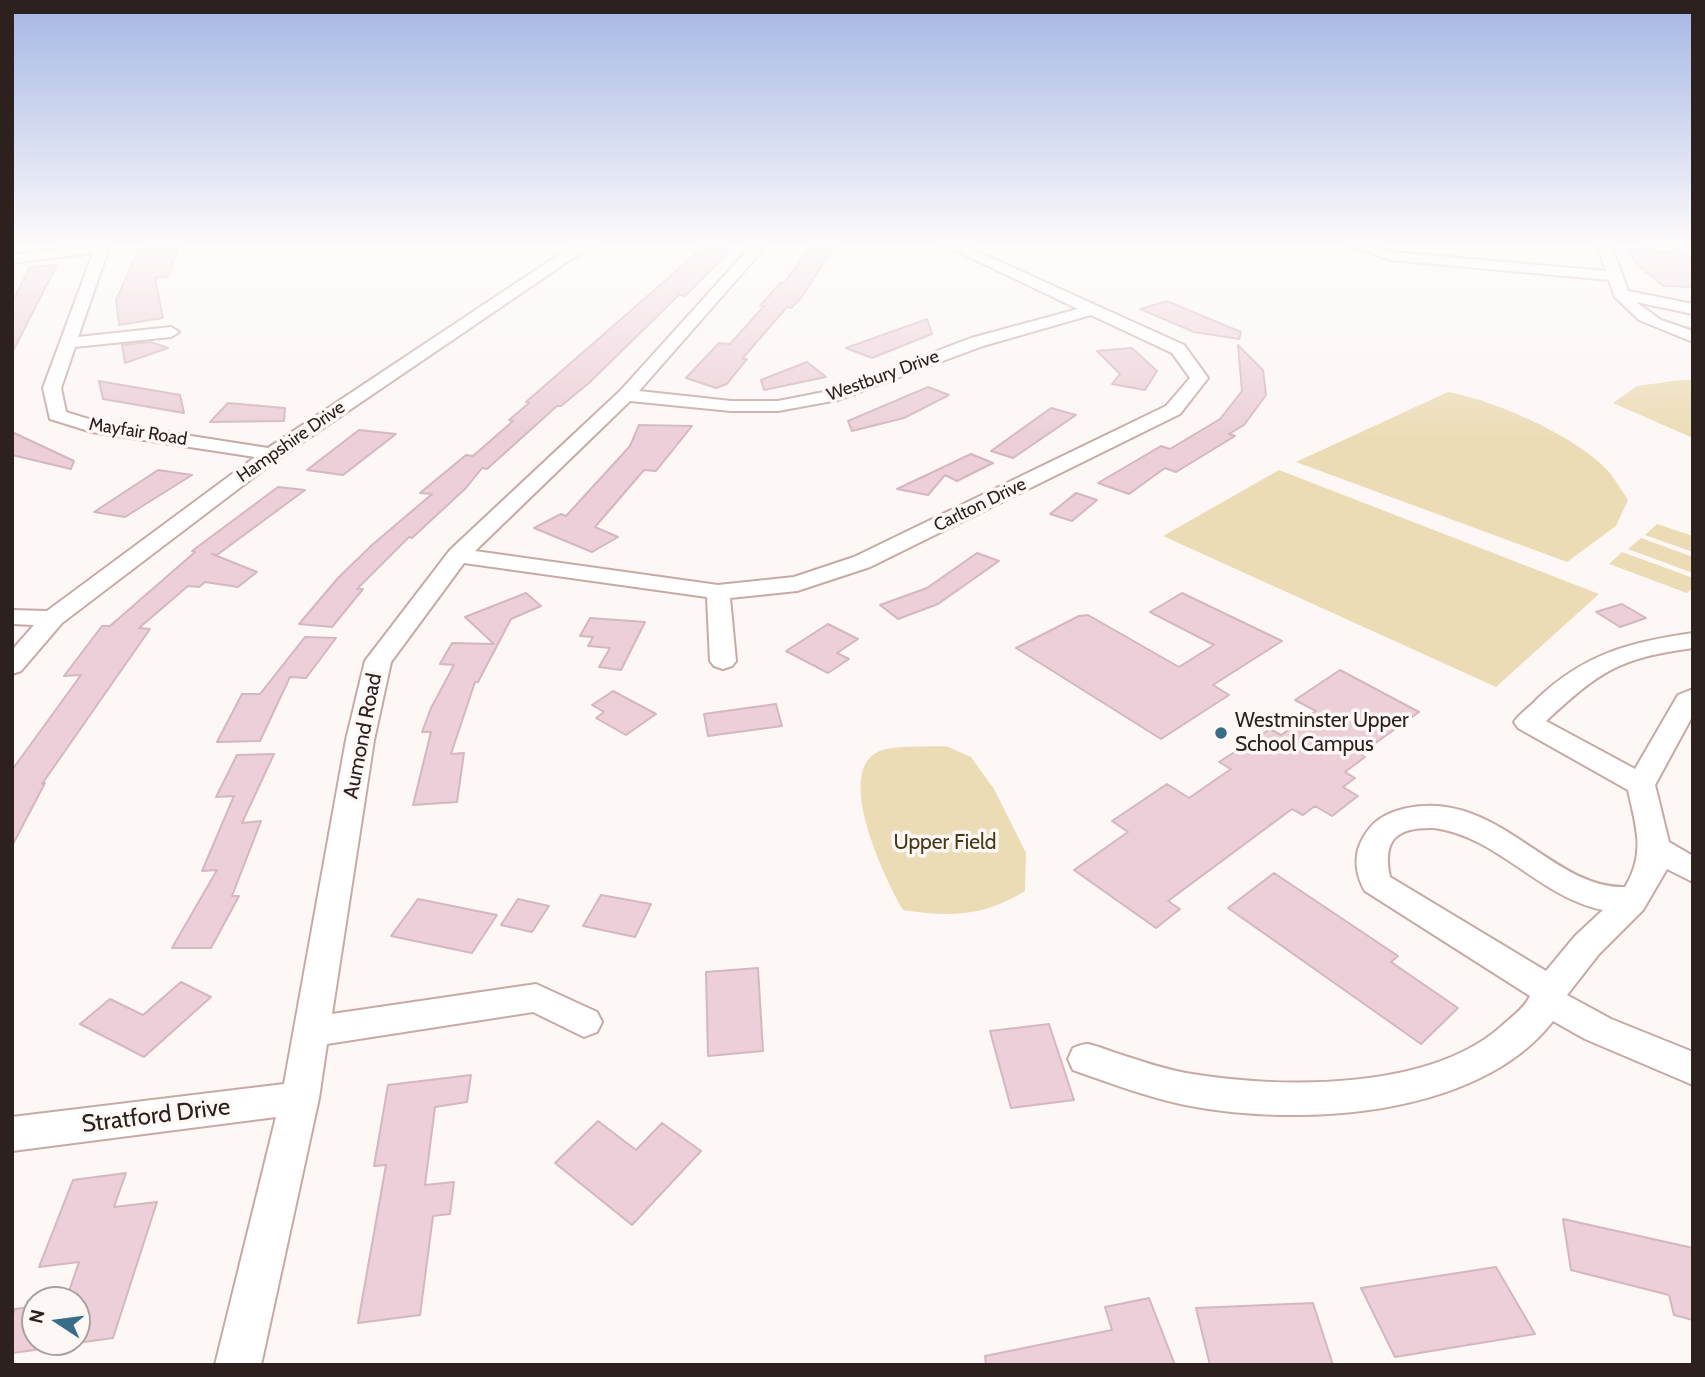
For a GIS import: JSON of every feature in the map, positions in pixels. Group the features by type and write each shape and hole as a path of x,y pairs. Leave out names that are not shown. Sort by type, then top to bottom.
{"street":[{"name":"Mayfair Road","path":"80,309 52,388 57,415 92,426 272,454"},
{"name":"Hampshire Drive","path":"12,666 53,618 272,454 487,309"},
{"name":"Aumond Road","path":"238,1365 300,1098 359,740 378,661 458,555 626,394 702,309"},
{"path":"1635,309 1643,318 1693,337"},
{"name":"Westbury Drive","path":"626,394 731,406 778,406 838,395 976,342 1092,310"},
{"name":"Carlton Drive","path":"458,555 718,592 797,584 862,562 1172,410 1199,378 1178,349 1092,310"},
{"path":"68,342 171,332"},
{"path":"718,592 723,661"},
{"path":"12,617 53,618"},
{"path":"1642,785 1528,722 1549,706 1570,683 1593,666 1646,647 1693,640"},
{"path":"1086,1059 1197,1091 1310,1098 1392,1091 1458,1072 1509,1042 1539,1014 1548,995 1587,945 1633,898 1651,871 1654,839 1642,785 1687,701 1693,697"},
{"path":"1633,898 1614,900 1586,892 1479,828 1429,817 1399,819 1378,836 1370,860 1376,883 1598,1029 1693,1069"},
{"path":"1653,846 1693,871"},
{"path":"310,1032 536,998 584,1022"},
{"name":"Stratford Drive","path":"12,1134 300,1098"}],"green space":[{"path":"1693,380 1693,438 1613,403 1637,386"},
{"path":"1448,392 1488,403 1535,422 1578,446 1596,460 1610,473 1628,500 1616,526 1567,562 1296,462"},
{"path":"1279,470 1599,594 1496,687 1163,536"},
{"path":"1657,524 1693,536 1693,552 1645,535"},
{"path":"1641,538 1693,557 1693,573 1628,549"},
{"path":"1622,552 1693,578 1693,587 1687,593 1609,564"},
{"name":"Upper Field","path":"946,746 971,757 994,789 1026,853 1025,891 995,906 966,913 936,914 903,910 885,876 867,827 861,780 867,762 880,751 903,747"}],"building":[{"path":"12,309 34,309 12,353"},
{"path":"117,309 161,309 163,318 119,325"},
{"path":"632,309 664,309 589,383 561,406 557,406 487,469 482,468 466,488 412,538 409,537 357,589 363,589 332,627 299,624 338,578 432,494 420,493 466,455 473,456 513,421 509,420 529,403 526,402"},
{"path":"761,309 785,309 742,359 747,359 727,384 716,388 686,378 719,343 730,344"},
{"path":"1141,309 1187,309 1241,332 1239,339 1194,332"},
{"path":"927,319 932,334 872,358 846,348"},
{"path":"151,342 168,348 125,363 122,345"},
{"path":"1238,345 1263,370 1266,395 1244,425 1229,434 1235,436 1176,472 1165,468 1129,494 1098,483 1161,446 1170,449 1220,419 1242,391"},
{"path":"1132,348 1157,371 1145,390 1112,384 1120,374 1097,351"},
{"path":"807,362 826,377 764,390 761,380"},
{"path":"99,381 180,395 184,413 103,399"},
{"path":"928,387 949,395 904,418 852,431 848,421"},
{"path":"228,403 285,408 284,421 210,422"},
{"path":"1051,408 1076,415 1013,458 991,451"},
{"path":"639,425 692,426 656,471 644,470 595,527 618,537 592,552 534,528 561,514 566,516 630,446"},
{"path":"359,430 396,434 343,475 307,470"},
{"path":"12,432 74,461 71,469 12,455"},
{"path":"971,454 993,463 957,481 945,475 928,495 897,489"},
{"path":"158,470 192,475 125,517 94,512"},
{"path":"278,487 305,490 217,555 212,554 257,572 238,587 205,582 199,587 188,586 139,628 150,629 42,784 45,783 12,846 12,770 81,675 64,676 102,626 110,626 195,552 192,551"},
{"path":"1076,493 1097,500 1072,521 1050,514"},
{"path":"977,553 999,561 938,604 898,619 880,605 927,588"},
{"path":"526,593 541,606 511,619 478,682 475,682 451,754 464,753 457,802 413,805 431,732 422,732 431,708 454,665 440,664 452,643 494,644 465,617"},
{"path":"1182,593 1282,641 1213,685 1229,695 1161,739 1016,648 1079,616 1088,615 1179,667 1214,645 1150,612"},
{"path":"1622,604 1646,618 1620,627 1596,612"},
{"path":"590,618 645,622 621,670 599,667 610,648 588,646 593,637 580,636"},
{"path":"828,624 858,639 837,653 849,659 828,673 786,651"},
{"path":"305,637 336,638 306,678 290,677 260,741 217,742 242,694 260,694"},
{"path":"1340,670 1419,712 1360,754 1365,757 1345,772 1355,778 1343,787 1358,796 1332,816 1315,806 1303,815 1292,809 1168,901 1180,909 1156,928 1074,870 1128,832 1112,821 1167,784 1189,798 1231,769 1219,762 1270,729 1281,735 1316,711 1295,700"},
{"path":"613,691 656,714 626,735 596,718 604,712 592,705"},
{"path":"776,704 782,726 708,736 704,714"},
{"path":"274,754 242,823 261,821 232,896 239,896 211,948 172,948 217,870 202,871 234,796 216,797 237,755"},
{"path":"1274,873 1398,956 1391,962 1458,1008 1421,1044 1228,908"},
{"path":"601,895 651,904 635,937 583,926"},
{"path":"418,899 497,915 472,953 391,936"},
{"path":"518,899 549,906 532,932 501,925"},
{"path":"758,968 763,1051 708,1056 706,972"},
{"path":"181,982 211,997 144,1057 80,1024 110,999 143,1015"},
{"path":"1049,1024 1074,1100 1011,1108 990,1031"},
{"path":"471,1075 467,1102 435,1107 425,1185 454,1182 450,1214 433,1216 420,1315 358,1323 386,1165 374,1166 388,1085"},
{"path":"598,1121 636,1150 662,1123 701,1151 632,1225 555,1163"},
{"path":"126,1173 114,1207 157,1202 113,1338 91,1341 91,1286 71,1286 79,1262 39,1267 73,1180"},
{"path":"1563,1219 1693,1248 1693,1320 1674,1315 1669,1295 1571,1270"},
{"path":"1496,1267 1535,1334 1395,1357 1361,1288"},
{"path":"1149,1298 1175,1365 986,1365 985,1356 1112,1330 1105,1307"},
{"path":"1313,1303 1333,1365 1210,1365 1196,1308"},
{"path":"21,1308 21,1352 12,1353 12,1317 15,1309"}],"place":[{"name":"Westminster Upper School Campus","path":"1221,733"}]}
